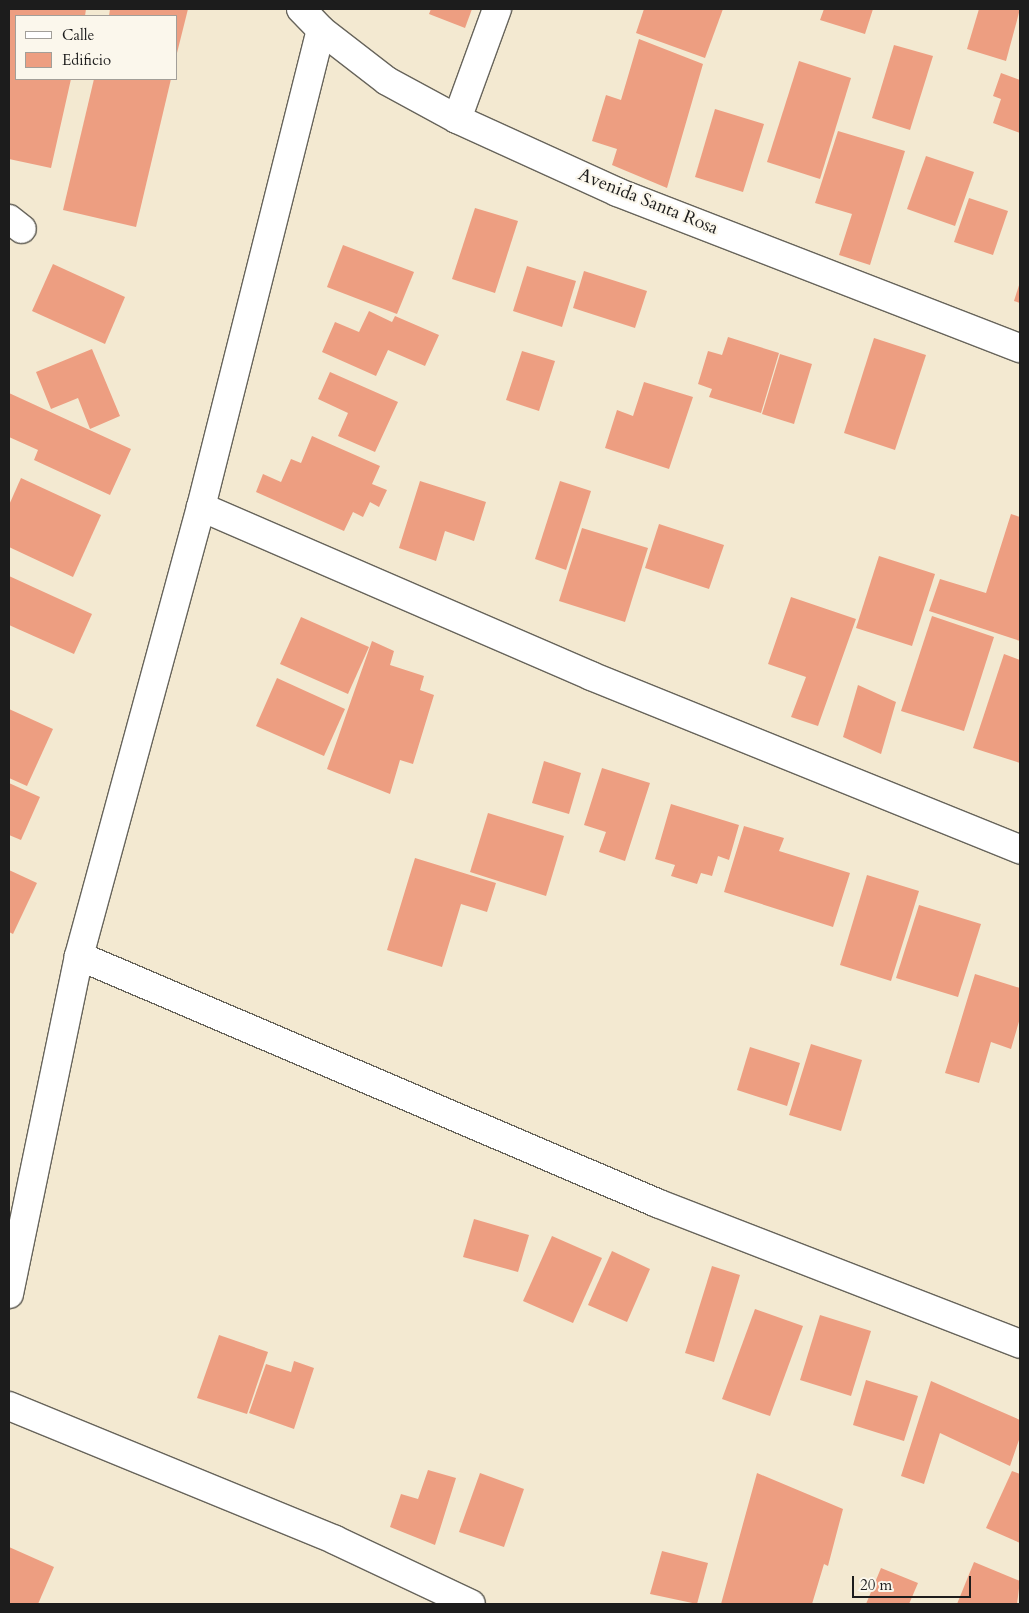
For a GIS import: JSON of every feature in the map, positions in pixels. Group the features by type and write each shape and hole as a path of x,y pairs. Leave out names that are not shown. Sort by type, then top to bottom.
{"street":[{"name":"Avenida Santa Rosa","path":"301,9 321,30 387,81 457,119 617,192 1020,348"},
{"path":"457,119 497,9"},
{"path":"9,1294 79,956 201,508 321,30"},
{"path":"201,508 591,676 1020,849"},
{"path":"79,956 656,1203 1020,1344"},
{"path":"9,1406 335,1540 471,1604"}],"building":[{"path":"10,9 86,9 85,15 15,15 15,80 71,80 51,168 9,159"},
{"path":"110,9 188,9 178,49 178,15 109,15"},
{"path":"431,9 472,9 465,28 429,14"},
{"path":"644,9 723,9 705,58 636,33"},
{"path":"824,9 873,9 865,34 820,20"},
{"path":"979,9 1020,9 1006,61 967,49"},
{"path":"639,39 703,64 667,188 612,165 617,149 592,141 606,95 621,100"},
{"path":"894,45 933,56 910,130 872,118"},
{"path":"799,61 851,78 820,179 767,162"},
{"path":"1001,73 1020,80 1020,133 993,123 1001,99 993,96"},
{"path":"94,80 171,80 136,227 63,210"},
{"path":"715,109 764,124 743,192 695,177"},
{"path":"838,131 905,151 870,265 839,255 852,214 815,203"},
{"path":"926,156 974,172 955,226 907,209"},
{"path":"969,198 1008,211 993,255 954,242"},
{"path":"475,208 518,221 495,293 452,279"},
{"path":"343,245 414,272 397,314 327,287"},
{"path":"53,264 125,297 105,344 32,311"},
{"path":"527,266 576,281 562,327 513,311"},
{"path":"584,271 647,291 635,328 573,308"},
{"path":"1020,282 1020,303 1014,301"},
{"path":"369,311 392,322 395,316 439,335 425,366 388,350 376,376 322,352 335,322 359,332"},
{"path":"728,337 779,353 761,413 709,397 712,389 698,384 708,351 722,355"},
{"path":"874,338 926,355 895,450 844,433"},
{"path":"92,349 120,416 90,429 78,398 51,409 36,372"},
{"path":"522,351 555,361 539,411 506,400"},
{"path":"780,354 812,364 794,424 762,414"},
{"path":"330,372 398,402 375,452 338,436 348,413 318,399"},
{"path":"644,382 693,397 669,469 605,448 617,410 633,416"},
{"path":"9,393 131,449 110,495 34,460 38,450 9,437"},
{"path":"312,436 380,466 372,484 387,490 379,507 370,502 363,517 353,512 344,531 256,492 263,474 281,482 291,459 301,463"},
{"path":"21,478 101,515 73,577 9,547 9,505"},
{"path":"420,481 486,502 474,541 445,531 436,561 399,548"},
{"path":"560,481 591,491 566,570 535,559"},
{"path":"1011,514 1020,517 1020,641 929,611 940,579 986,593"},
{"path":"659,524 724,545 709,589 645,568"},
{"path":"582,528 648,548 625,622 559,601"},
{"path":"879,556 935,574 912,646 856,628"},
{"path":"9,576 92,614 74,654 9,625"},
{"path":"791,597 856,619 818,726 791,717 806,677 768,664"},
{"path":"932,616 994,637 964,731 901,711"},
{"path":"301,617 369,647 348,694 280,664"},
{"path":"372,641 394,651 390,665 424,676 420,690 434,695 413,764 400,760 390,794 327,769"},
{"path":"1004,654 1020,660 1020,763 973,748"},
{"path":"277,678 345,709 324,756 256,726"},
{"path":"858,685 896,702 881,754 843,737"},
{"path":"9,709 53,729 27,786 9,778"},
{"path":"544,761 581,773 569,814 532,803"},
{"path":"602,768 650,783 625,861 599,852 606,832 584,825"},
{"path":"9,783 40,797 21,840 9,835"},
{"path":"671,804 739,825 729,860 718,856 712,876 701,873 697,884 671,876 675,865 655,859"},
{"path":"488,813 564,836 546,896 470,872"},
{"path":"744,826 784,838 779,851 850,873 833,927 724,892"},
{"path":"415,858 496,883 487,912 461,904 442,967 387,950"},
{"path":"9,870 37,883 13,934 9,932"},
{"path":"867,875 919,891 891,981 840,965"},
{"path":"919,905 981,924 958,997 896,978"},
{"path":"975,974 1020,988 1020,1018 1011,1049 991,1042 979,1083 945,1073"},
{"path":"811,1044 862,1060 841,1131 789,1115"},
{"path":"750,1047 800,1063 787,1106 737,1090"},
{"path":"474,1219 529,1235 518,1272 463,1257"},
{"path":"552,1236 602,1258 573,1323 523,1301"},
{"path":"612,1251 650,1269 627,1322 588,1305"},
{"path":"712,1266 740,1275 714,1362 685,1353"},
{"path":"755,1309 803,1326 770,1416 722,1399"},
{"path":"820,1315 871,1331 851,1396 800,1380"},
{"path":"219,1335 268,1352 247,1414 197,1398"},
{"path":"294,1361 314,1368 294,1429 249,1413 266,1364 291,1372"},
{"path":"866,1380 918,1396 904,1441 853,1425"},
{"path":"931,1381 1020,1420 1020,1437 1010,1466 940,1433 924,1484 901,1476"},
{"path":"428,1470 456,1478 435,1545 390,1527 401,1494 418,1499"},
{"path":"1012,1471 1020,1474 1020,1543 986,1528"},
{"path":"480,1473 524,1489 504,1547 459,1532"},
{"path":"757,1473 843,1509 828,1566 824,1564 812,1604 721,1604"},
{"path":"9,1547 54,1567 38,1604 9,1604"},
{"path":"662,1551 708,1563 697,1604 650,1594"},
{"path":"974,1562 1020,1581 1017,1604 957,1604"},
{"path":"881,1568 918,1583 909,1604 866,1604"}]}
